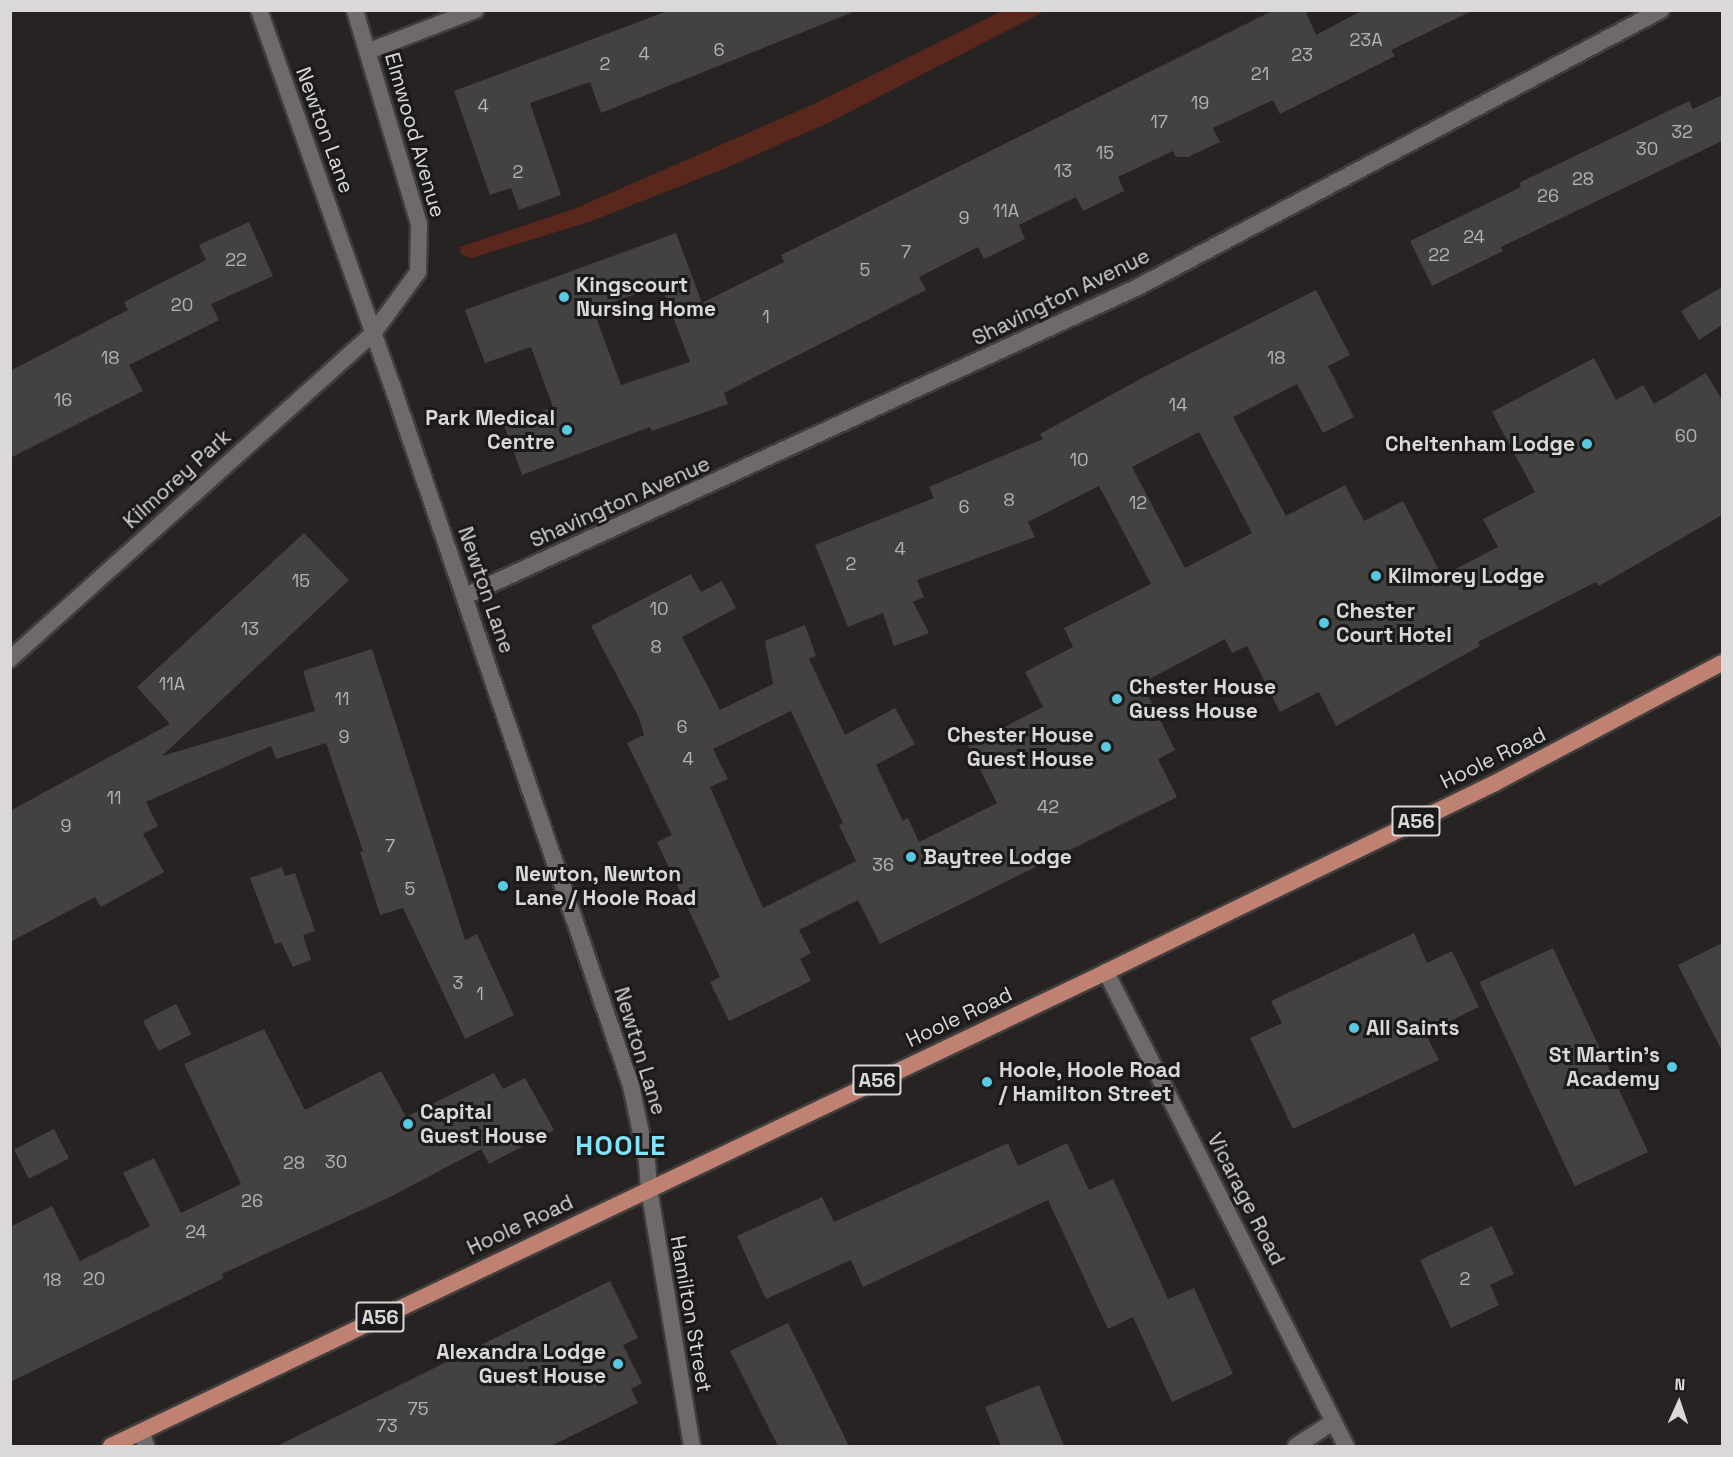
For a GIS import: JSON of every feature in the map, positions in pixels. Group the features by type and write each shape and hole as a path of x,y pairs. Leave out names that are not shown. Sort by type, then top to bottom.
{"highway":[{"name":"Hoole Road","path":"111,1446 144,1439 649,1189 1106,972 1505,778 1722,663"}],"street":[{"name":"Newton Lane","path":"259,10 374,332 465,596 554,866 631,1086 647,1161 649,1189"},
{"name":"Elmwood Avenue","path":"355,10 419,225 418,272 374,332"},
{"path":"369,51 475,10"},
{"name":"Shavington Avenue","path":"465,596 1136,288 1661,10"},
{"name":"Kilmorey Park","path":"10,659 374,332"},
{"name":"Vicarage Road","path":"1106,972 1346,1446"},
{"name":"Hamilton Street","path":"649,1189 692,1446"},
{"path":"1296,1446 1333,1422"}],"shaded area":[{"path":"1004,10 1045,11 830,122 726,168 589,222 471,258 461,254 460,247 574,209 814,104"}],"building":[{"path":"670,10 853,12 601,113 590,82 530,103 561,195 519,210 511,188 490,195 454,91"},
{"path":"1274,10 1305,10 1316,35 1363,10 1474,10 1391,50 1395,56 1280,114 1273,100 1213,128 1220,142 1188,157 1176,157 1173,151 1118,177 1124,191 1083,211 1076,197 1019,225 1025,239 984,259 978,247 919,277 926,290 724,393 728,404 652,431 650,427 522,475 504,425 553,407 531,347 485,363 465,310 676,233 702,303 784,262 781,255","holes":["661,285 690,362 621,385 593,309"]},
{"path":"1722,95 1722,141 1501,247 1503,251 1432,286 1410,241 1521,187 1519,183 1689,101 1693,109"},
{"path":"249,222 273,276 211,304 219,320 129,365 143,391 10,458 10,371 128,310 124,302 206,260 199,245"},
{"path":"1722,287 1722,325 1699,340 1681,311"},
{"path":"1316,290 1350,355 1328,366 1354,417 1323,433 1297,384 1233,417 1286,516 1345,485 1364,521 1403,501 1442,576 1498,547 1483,519 1535,492 1492,412 1594,358 1616,400 1643,385 1654,404 1706,373 1722,400 1722,515 1599,586 1596,582 1478,642 1480,646 1336,726 1319,692 1280,712 1247,646 1232,653 1225,639 1142,683 1175,750 1158,759 1177,797 880,944 858,900 799,930 811,953 800,959 811,981 729,1021 710,982 720,977 657,842 672,835 627,743 644,735 639,718 591,626 691,574 701,592 722,581 736,608 682,637 720,710 773,684 765,641 805,625 816,656 809,659 845,735 895,708 915,744 876,765 903,821 908,818 919,842 997,803 968,746 1043,707 1025,672 1073,647 1064,628 1151,584 1099,486 1028,522 1035,537 917,580 924,597 913,602 929,633 894,646 883,613 848,627 815,545 934,498 929,487 1043,439 1040,434 1140,379","holes":["1199,432 1252,533 1185,568 1132,467","791,711 843,823 839,825 856,861 763,908 710,787 728,779 713,749"]},
{"path":"304,533 349,580 162,756 315,711 303,671 372,649 465,940 477,934 514,1015 465,1039 403,908 380,915 360,852 363,851 326,743 276,759 271,746 146,802 158,826 143,834 164,872 101,907 95,897 10,942 10,811 170,724 137,687"},
{"path":"282,867 285,876 295,873 315,931 303,935 311,960 293,967 281,942 275,944 250,878"},
{"name":"All Saints","path":"1414,933 1427,963 1452,951 1479,1007 1425,1033 1439,1060 1293,1129 1250,1038 1282,1023 1271,1001"},
{"path":"1722,943 1722,1051 1678,965"},
{"path":"1553,948 1648,1152 1575,1186 1480,982"},
{"path":"176,1004 191,1034 158,1051 143,1021"},
{"path":"264,1029 305,1110 381,1071 406,1117 494,1073 503,1089 525,1078 554,1130 489,1164 481,1149 392,1196 222,1274 224,1278 10,1382 10,1227 52,1206 80,1261 150,1226 123,1173 154,1158 181,1213 241,1184 184,1064"},
{"path":"54,1129 69,1158 29,1179 14,1149"},
{"path":"1008,1143 1018,1166 1067,1143 1089,1190 1113,1179 1168,1299 1194,1288 1233,1374 1172,1402 1133,1317 1108,1329 1048,1200 863,1287 851,1260 766,1299 737,1236 822,1197 834,1222"},
{"path":"1492,1226 1514,1274 1490,1285 1499,1305 1451,1328 1420,1260"},
{"path":"610,1281 638,1338 623,1345 642,1383 631,1389 638,1403 551,1446 277,1446"},
{"path":"788,1323 849,1446 778,1446 730,1351"},
{"path":"1039,1385 1064,1446 1001,1446 985,1407"}],"place":[{"name":"Kingscourt Nursing Home","path":"564,297"},
{"name":"Park Medical Centre","path":"567,430"},
{"name":"Cheltenham Lodge","path":"1587,444"},
{"name":"Kilmorey Lodge","path":"1376,576"},
{"name":"Chester Court Hotel","path":"1324,623"},
{"name":"Chester House Guess House","path":"1117,699"},
{"name":"Chester House Guest House","path":"1106,747"},
{"name":"Baytree Lodge","path":"911,857"},
{"name":"Newton, Newton Lane / Hoole Road","path":"503,886"},
{"name":"All Saints","path":"1354,1028"},
{"name":"St Martin's Academy","path":"1672,1067"},
{"name":"Hoole, Hoole Road / Hamilton Street","path":"987,1082"},
{"name":"Capital Guest House","path":"408,1124"},
{"name":"Alexandra Lodge Guest House","path":"618,1364"}],"district":[{"name":"HOOLE","path":"621,1146"}]}
